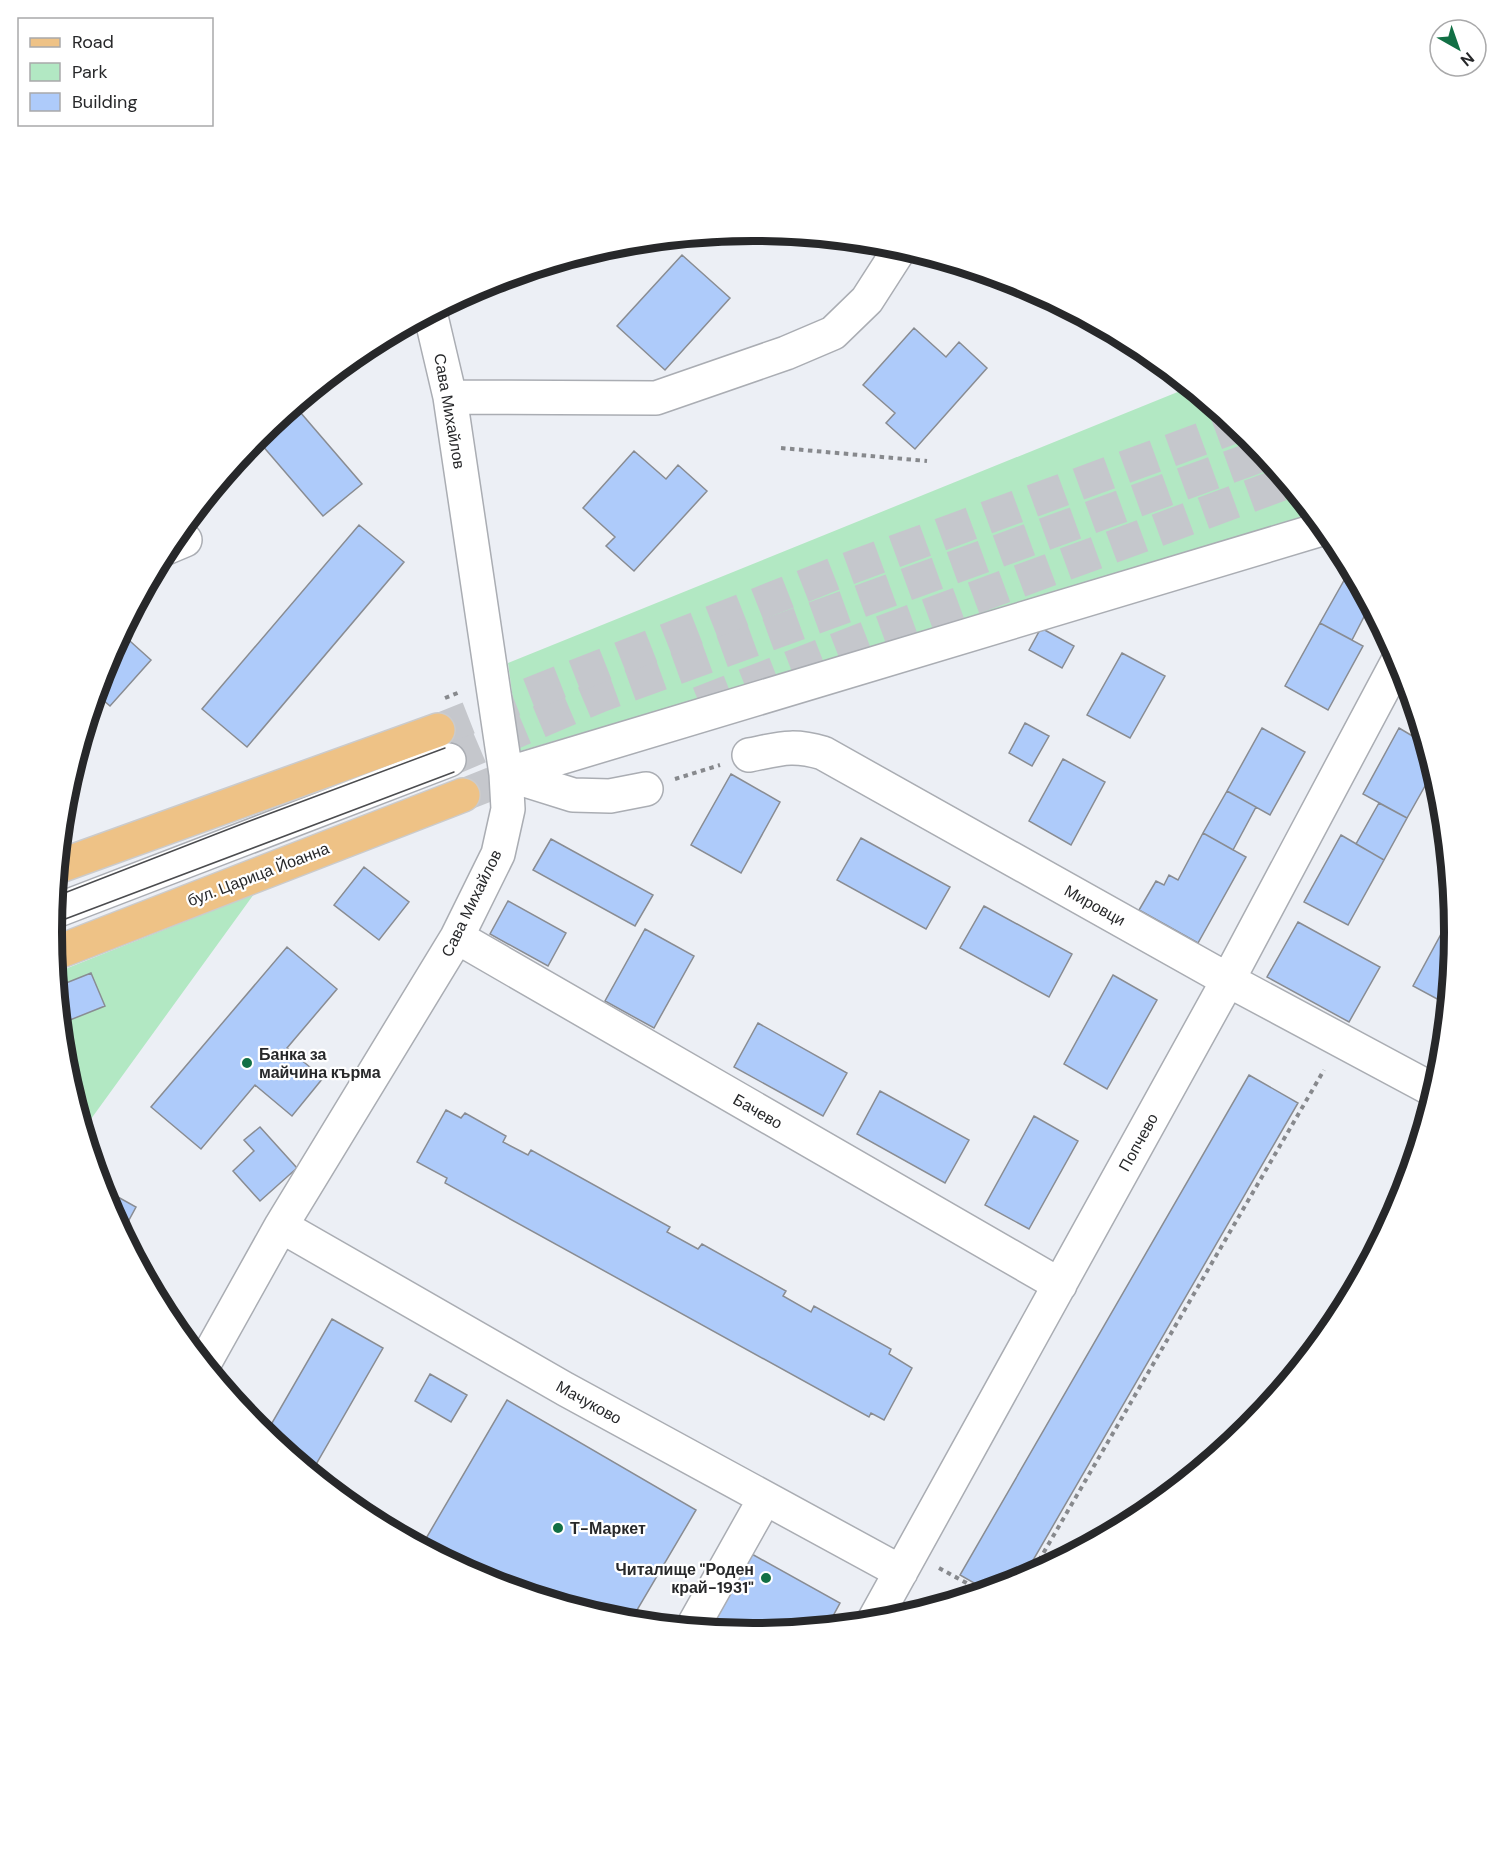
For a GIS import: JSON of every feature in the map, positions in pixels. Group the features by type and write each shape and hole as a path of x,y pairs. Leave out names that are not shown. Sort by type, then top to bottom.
{"main road":[{"path":"65,864 438,730"},
{"name":"бул. Царица Йоанна","path":"62,950 463,795"}],"street":[{"path":"450,397 656,398 786,353 833,333 867,300 895,256"},
{"name":"Сава Михайлов","path":"208,1357 281,1226 456,937 498,854 508,810 506,774 450,397 432,320"},
{"path":"506,774 1316,531"},
{"name":"Попчево","path":"879,1612 1228,980 1393,669"},
{"name":"Мировци","path":"750,756 788,747 804,747 823,753 1228,980 1427,1087"},
{"path":"63,908 449,760"},
{"path":"506,774 573,795 610,796 646,789"},
{"name":"Бачево","path":"456,937 1060,1285"},
{"name":"Мачуково","path":"281,1226 565,1389 765,1498 906,1562"},
{"path":"696,1621 765,1498"}],"path":[{"path":"781,448 927,462"},
{"path":"646,789 750,756"},
{"path":"1038,1562 1341,1041"},
{"path":"906,1562 972,1588"}],"green space":[{"path":"1182,390 1242,443 1273,476 1306,517 1076,589 520,751 508,663"},
{"path":"254,894 88,1122 67,1022 63,970"}],"building":[{"path":"682,255 730,298 665,370 617,326"},
{"path":"914,328 946,357 959,342 987,368 915,449 886,423 895,413 863,385"},
{"path":"299,411 362,484 323,516 262,445"},
{"path":"634,451 666,479 678,465 707,491 634,571 606,546 615,537 583,508"},
{"path":"359,525 404,562 247,747 202,709"},
{"path":"1346,577 1366,613 1352,640 1320,623"},
{"path":"1320,623 1363,646 1328,710 1285,686"},
{"path":"1041,628 1074,646 1062,668 1029,650"},
{"path":"127,639 151,660 110,706 102,699"},
{"path":"1122,653 1165,676 1130,738 1087,715"},
{"path":"1025,723 1049,736 1032,766 1009,753"},
{"path":"1262,728 1305,752 1270,815 1227,791"},
{"path":"1399,728 1417,738 1427,782 1407,818 1363,794"},
{"path":"1063,759 1105,782 1071,845 1029,821"},
{"path":"731,774 780,802 741,873 691,845"},
{"path":"1227,791 1256,807 1233,850 1203,833"},
{"path":"1379,803 1407,818 1384,860 1356,844"},
{"path":"1203,833 1246,857 1198,943 1139,910 1156,881 1164,885 1169,875 1178,880"},
{"path":"1341,835 1384,860 1348,925 1304,902"},
{"path":"861,838 950,887 926,929 837,880"},
{"path":"551,839 653,895 635,926 533,870"},
{"path":"364,867 409,902 379,940 334,905"},
{"path":"508,901 566,933 548,966 490,934"},
{"path":"984,906 1072,954 1049,997 960,948"},
{"path":"1298,922 1380,967 1349,1022 1267,977"},
{"path":"645,929 694,956 654,1028 605,1001"},
{"path":"1444,929 1441,996 1439,1000 1413,986"},
{"name":"Банка за майчина кърма","path":"287,947 337,989 287,1048 323,1078 292,1116 255,1085 201,1149 151,1107"},
{"path":"91,973 105,1006 67,1021 64,984"},
{"path":"1113,975 1157,1000 1107,1089 1064,1064"},
{"path":"758,1023 847,1073 823,1116 734,1067"},
{"path":"1249,1075 1298,1103 1030,1565 979,1586 960,1575"},
{"path":"880,1091 969,1140 945,1183 857,1134"},
{"path":"446,1110 461,1118 465,1113 506,1136 503,1142 528,1155 531,1150 670,1227 667,1232 698,1249 702,1244 786,1291 783,1296 811,1312 814,1306 891,1349 889,1354 912,1368 884,1420 871,1413 869,1417 445,1183 447,1178 417,1162"},
{"path":"1034,1116 1078,1141 1029,1229 985,1205"},
{"path":"260,1127 297,1168 260,1201 233,1171 254,1151 244,1140"},
{"path":"113,1194 136,1207 127,1224"},
{"path":"332,1319 383,1348 315,1467 270,1427"},
{"path":"430,1374 467,1395 451,1422 415,1401"},
{"name":"Т-Маркет","path":"507,1400 696,1510 635,1613 574,1600 531,1587 488,1571 425,1540"},
{"name":"Читалище \"Роден край-1931\"","path":"750,1553 840,1603 831,1619 753,1624 712,1622"}],"tunnel":[{"path":"438,730 844,570 1228,429"},
{"path":"449,760 600,696 1256,457"},
{"path":"699,703 868,637 1280,485"},
{"path":"463,795 531,768"}],"tram line":[{"path":"63,894 445,748"},
{"path":"62,920 454,772"}],"place":[{"name":"Банка за майчина кърма","path":"247,1063"},
{"name":"Т-Маркет","path":"558,1528"},
{"name":"Читалище \"Роден край-1931\"","path":"766,1578"}]}
